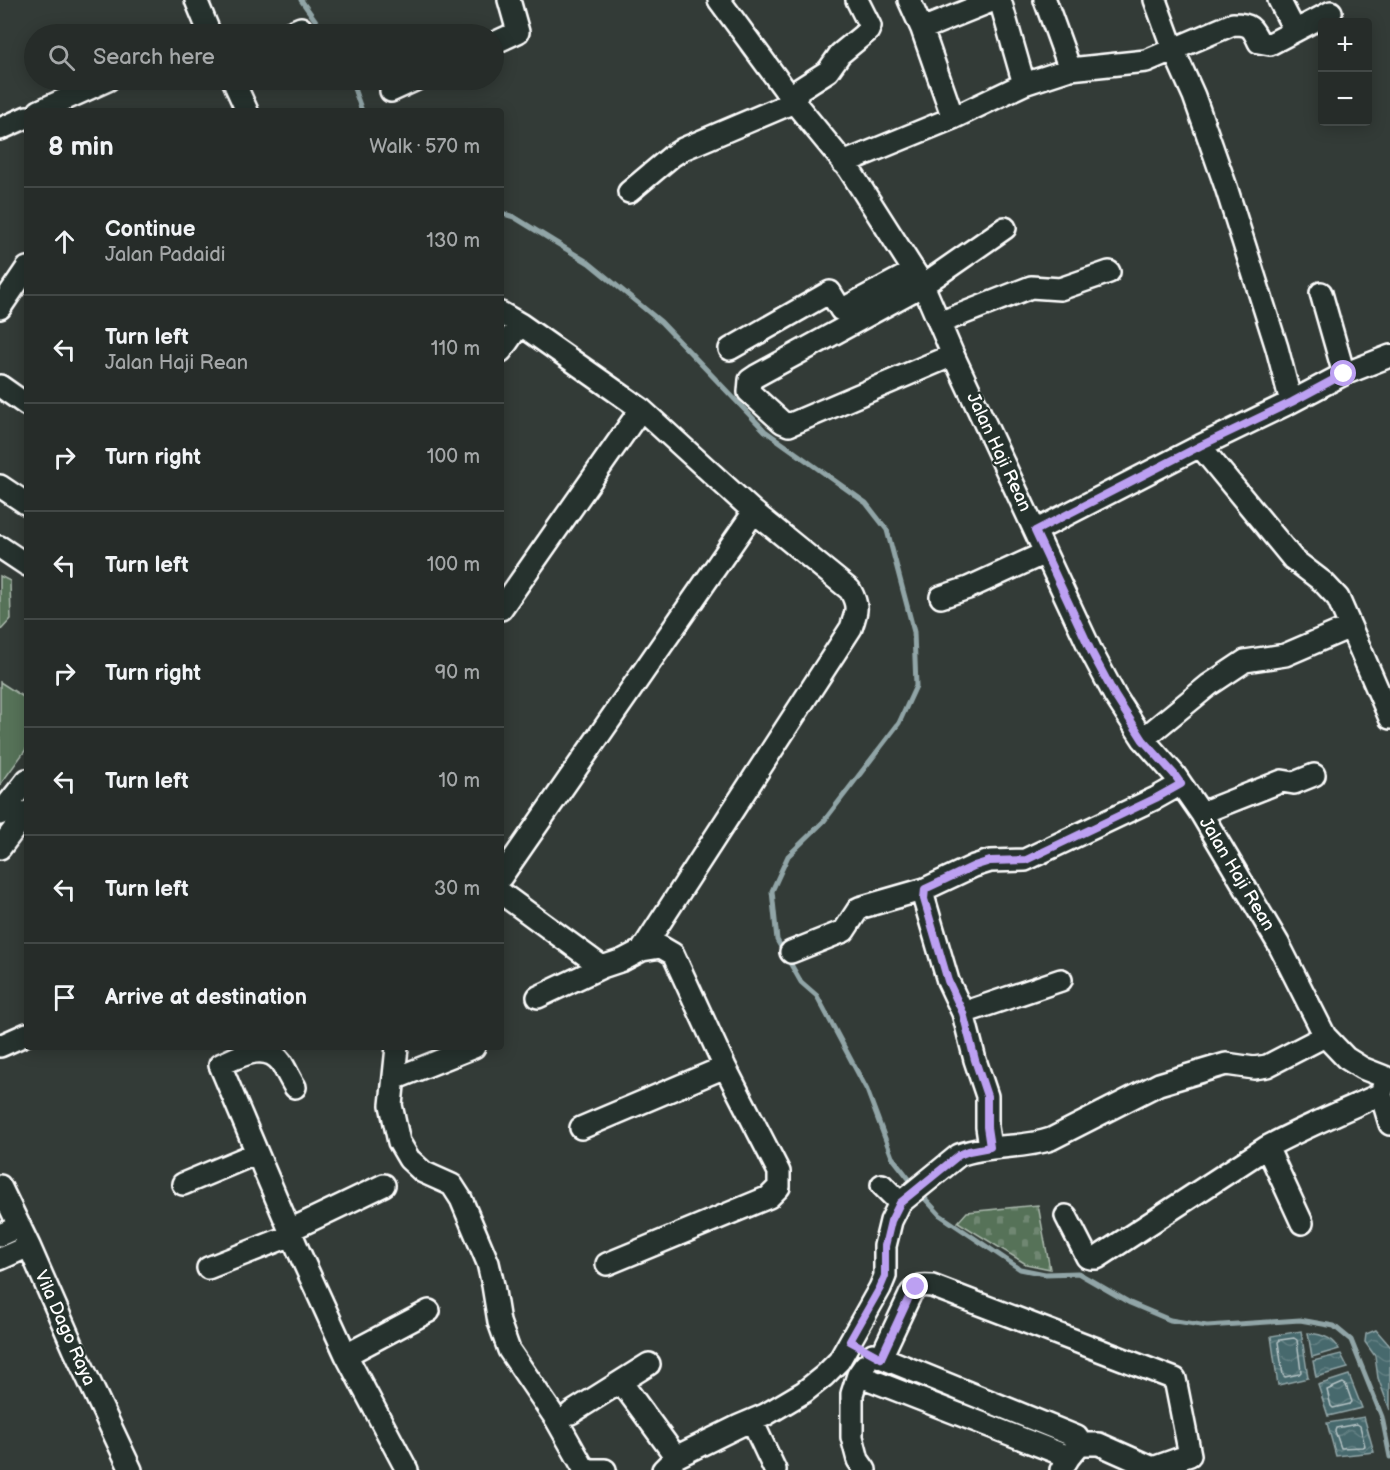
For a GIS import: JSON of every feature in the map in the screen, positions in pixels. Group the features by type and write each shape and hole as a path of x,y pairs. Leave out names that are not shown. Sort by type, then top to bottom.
{"street":[{"path":"196,0 204,24"},
{"path":"504,38 518,32 509,0"},
{"path":"629,192 683,149 794,102 800,89 828,71 840,54 868,31 870,26 857,0"},
{"path":"909,0 922,29 953,118"},
{"path":"922,29 994,0"},
{"path":"1000,0 1024,84"},
{"path":"1045,0 1070,69"},
{"path":"1155,0 1194,96 1226,187 1292,402"},
{"path":"1279,0 1294,31"},
{"name":"Jalan Haji Rean","path":"723,1 794,102 843,163 919,278 1045,553 1115,696 1143,740 1174,774 1201,813 1278,944 1325,1036 1346,1058 1386,1084"},
{"path":"843,163 953,118 1024,84 1070,69 1146,61 1233,24 1244,24 1253,29 1259,42 1270,44 1331,12"},
{"path":"46,108 86,90"},
{"path":"238,90 247,108"},
{"path":"0,129 24,118"},
{"path":"953,355 789,425 782,422 749,392 750,380 756,376 1005,228"},
{"path":"0,279 24,268"},
{"path":"0,308 24,272"},
{"path":"939,323 1031,288 1060,289 1109,272"},
{"path":"730,349 830,292 841,310 919,278"},
{"path":"1321,293 1344,374"},
{"path":"504,315 641,409 754,512 850,590 856,601 857,611 851,628 642,950"},
{"path":"504,347 520,324"},
{"path":"1035,531 1344,374 1390,356"},
{"path":"0,386 24,403"},
{"path":"504,605 641,409"},
{"path":"1200,446 1293,559 1323,582 1338,598 1390,718"},
{"path":"0,486 24,502"},
{"path":"504,873 754,512"},
{"path":"0,547 24,564"},
{"path":"941,597 968,588 1045,553"},
{"path":"1143,740 1209,685 1245,661 1285,655 1350,627"},
{"path":"1201,813 1282,781 1294,783 1314,776"},
{"path":"0,814 24,784"},
{"path":"791,952 844,931 859,908 925,889 990,861 1026,860 1181,784"},
{"path":"0,848 24,816"},
{"path":"925,889 924,899 948,981 963,1013 987,1096 987,1127 990,1147"},
{"path":"504,895 602,967"},
{"path":"538,997 642,950 661,947 673,954 725,1067 778,1172 779,1187 769,1197 606,1264"},
{"path":"963,1013 1061,980"},
{"path":"0,1046 24,1035"},
{"path":"621,1382 670,1463 765,1415 804,1392 839,1361 885,1276 885,1246 891,1221 911,1194 959,1155 990,1147 1052,1139 1160,1084 1226,1064 1254,1068 1267,1066 1325,1036"},
{"path":"397,1050 391,1105 399,1142 409,1159 423,1172 452,1185 462,1199 488,1263 499,1322 510,1350 556,1419 583,1467 591,1470 605,1470"},
{"path":"394,1078 466,1050"},
{"path":"295,1087 273,1051 245,1054 220,1065 346,1355 407,1470"},
{"path":"581,1128 725,1067"},
{"path":"1066,1215 1087,1257 1097,1258 1267,1147 1386,1084 1390,1124"},
{"path":"1267,1147 1302,1223"},
{"path":"183,1184 257,1153"},
{"path":"208,1268 291,1232 384,1185"},
{"path":"882,1185 911,1194"},
{"name":"Vila Dago Raya","path":"0,1186 131,1470"},
{"path":"0,1235 20,1226"},
{"path":"0,1259 29,1246"},
{"path":"858,1375 1070,1457 1099,1444 1153,1468 1190,1455 1175,1378 932,1286 922,1285 916,1287 911,1293 877,1356 858,1375 852,1394 852,1437 858,1460 865,1470"},
{"path":"346,1355 429,1311"},
{"path":"850,1341 877,1356 1077,1437 1070,1457"},
{"path":"571,1413 649,1364"},
{"path":"752,1421 775,1470"}],"green space":[{"path":"0,576 10,581 11,619 0,631"},
{"path":"0,682 24,697 24,752 0,785"},
{"path":"1038,1205 1050,1269 1026,1264 958,1222 967,1212"}],"water":[{"path":"1376,1330 1390,1346 1390,1410 1378,1378 1375,1356 1365,1342 1366,1334"},
{"path":"1301,1331 1308,1378 1278,1385 1271,1336"},
{"path":"1308,1333 1326,1337 1339,1349 1312,1357"},
{"path":"1341,1354 1348,1368 1316,1377 1313,1361"},
{"path":"1349,1375 1362,1408 1328,1416 1318,1385"},
{"path":"1364,1417 1374,1452 1336,1456 1327,1423"}],"waterway":[{"path":"301,0 318,24"},
{"path":"355,90 361,108"},
{"path":"504,214 514,217 589,263 661,322 765,431 866,503 887,530 914,632 916,686 899,723 824,821 788,856 772,891 777,940 801,982 817,996 867,1090 892,1157 913,1184"},
{"path":"919,1192 940,1215 1020,1269 1045,1274 1078,1273 1130,1303 1170,1320 1207,1326 1300,1320 1334,1326 1351,1340 1382,1417 1390,1457"}],"route":[{"path":"916,1287 911,1293 881,1358 850,1341 885,1276 885,1246 891,1221 900,1203 959,1155 990,1147 987,1127 987,1096 963,1013 948,981 924,899 925,889 990,861 1026,860 1181,784 1143,740 1115,696 1091,651 1035,531 1344,374"}]}
